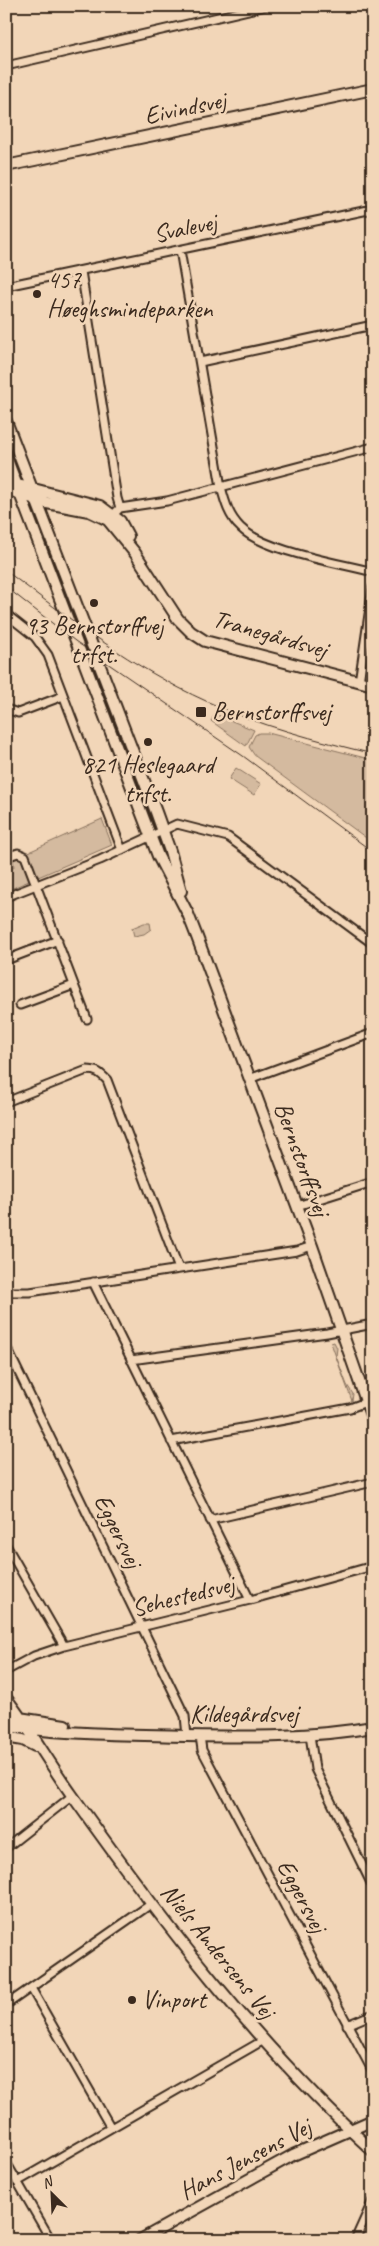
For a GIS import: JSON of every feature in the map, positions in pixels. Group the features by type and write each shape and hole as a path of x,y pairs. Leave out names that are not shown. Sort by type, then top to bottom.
{"street":[{"path":"6,66 266,6"},
{"name":"Eivindsvej","path":"6,166 373,89"},
{"name":"Svalevej","path":"6,286 373,209"},
{"path":"180,250 221,487 231,516 240,528 252,538 270,546 373,572"},
{"path":"81,271 117,498 114,514 373,447"},
{"path":"200,362 373,325"},
{"name":"Bernstorffsvej","path":"6,421 162,830 188,914 312,1246 340,1331 373,1421"},
{"name":"Bernstorffsvej","path":"6,457 14,487 24,506 158,856 188,914"},
{"path":"6,489 14,487"},
{"name":"Tranegårdsvej","path":"14,487 36,499 114,514"},
{"name":"Tranegårdsvej","path":"14,487 32,488 90,502 114,514 135,553 178,619 201,638 373,685"},
{"path":"6,496 19,501 24,506"},
{"path":"359,682 373,586"},
{"path":"6,614 42,645 122,850"},
{"path":"6,709 18,714 63,696"},
{"path":"6,897 122,850 177,824 228,837 373,944"},
{"path":"6,857 18,853 24,856 37,885 87,1019"},
{"path":"6,960 58,940"},
{"path":"20,1005 74,985"},
{"path":"249,1079 373,1033"},
{"path":"6,1102 87,1070 94,1070 100,1073 107,1080 179,1269"},
{"path":"297,1206 373,1182"},
{"path":"6,1292 30,1292 297,1251 312,1246"},
{"path":"93,1282 250,1600"},
{"path":"130,1360 340,1331 373,1324"},
{"name":"Eggersvej","path":"6,1346 185,1716 187,1736"},
{"path":"171,1441 350,1408 366,1402"},
{"path":"210,1520 373,1482"},
{"path":"6,1545 64,1646"},
{"name":"Sehestedsvej","path":"6,1671 34,1656 64,1646 250,1600 373,1566"},
{"name":"Niels Andersens Vej","path":"6,1698 14,1720 48,1762"},
{"name":"Kildegårdsvej","path":"14,1720 115,1734 187,1736 257,1737 310,1735 373,1727"},
{"name":"Niels Andersens Vej","path":"14,1720 48,1762 151,1904 264,2040 349,2130 373,2151"},
{"path":"310,1735 315,1769 373,1887"},
{"name":"Eggersvej","path":"200,1736 202,1750 373,2072"},
{"path":"6,1737 23,1740 35,1746"},
{"path":"6,1848 72,1796"},
{"path":"6,2005 151,1904"},
{"path":"31,1988 111,2128"},
{"path":"347,2025 373,2014"},
{"path":"17,2182 264,2040"},
{"name":"Hans Jensens Vej","path":"140,2240 293,2155 373,2120"},
{"path":"6,2162 51,2240"},
{"path":"355,2240 373,2200"}],"shaded area":[{"path":"215,714 254,730 246,746 211,721"},
{"path":"268,733 373,760 373,843 255,756 249,747 255,735"},
{"path":"236,768 261,784 254,795 229,779"},
{"path":"102,819 112,845 6,891 6,870 14,867 13,859"},
{"path":"144,923 150,923 151,929 144,934 134,936 132,928"},
{"path":"334,1342 337,1348 336,1356 347,1385 353,1394 352,1401 331,1343"}],"tram line":[{"path":"6,571 103,642 179,688 247,718 309,738 373,754"},
{"path":"6,587 75,641 243,756 373,852"}],"place":[{"name":"457 Høeghsmindeparken","path":"37,294"},
{"name":"93 Bernstorffvej trfst.","path":"94,603"},
{"name":"Bernstorffsvej","path":"201,712"},
{"name":"821 Heslegaard trfst.","path":"148,742"},
{"name":"Vinport","path":"132,2000"}]}
